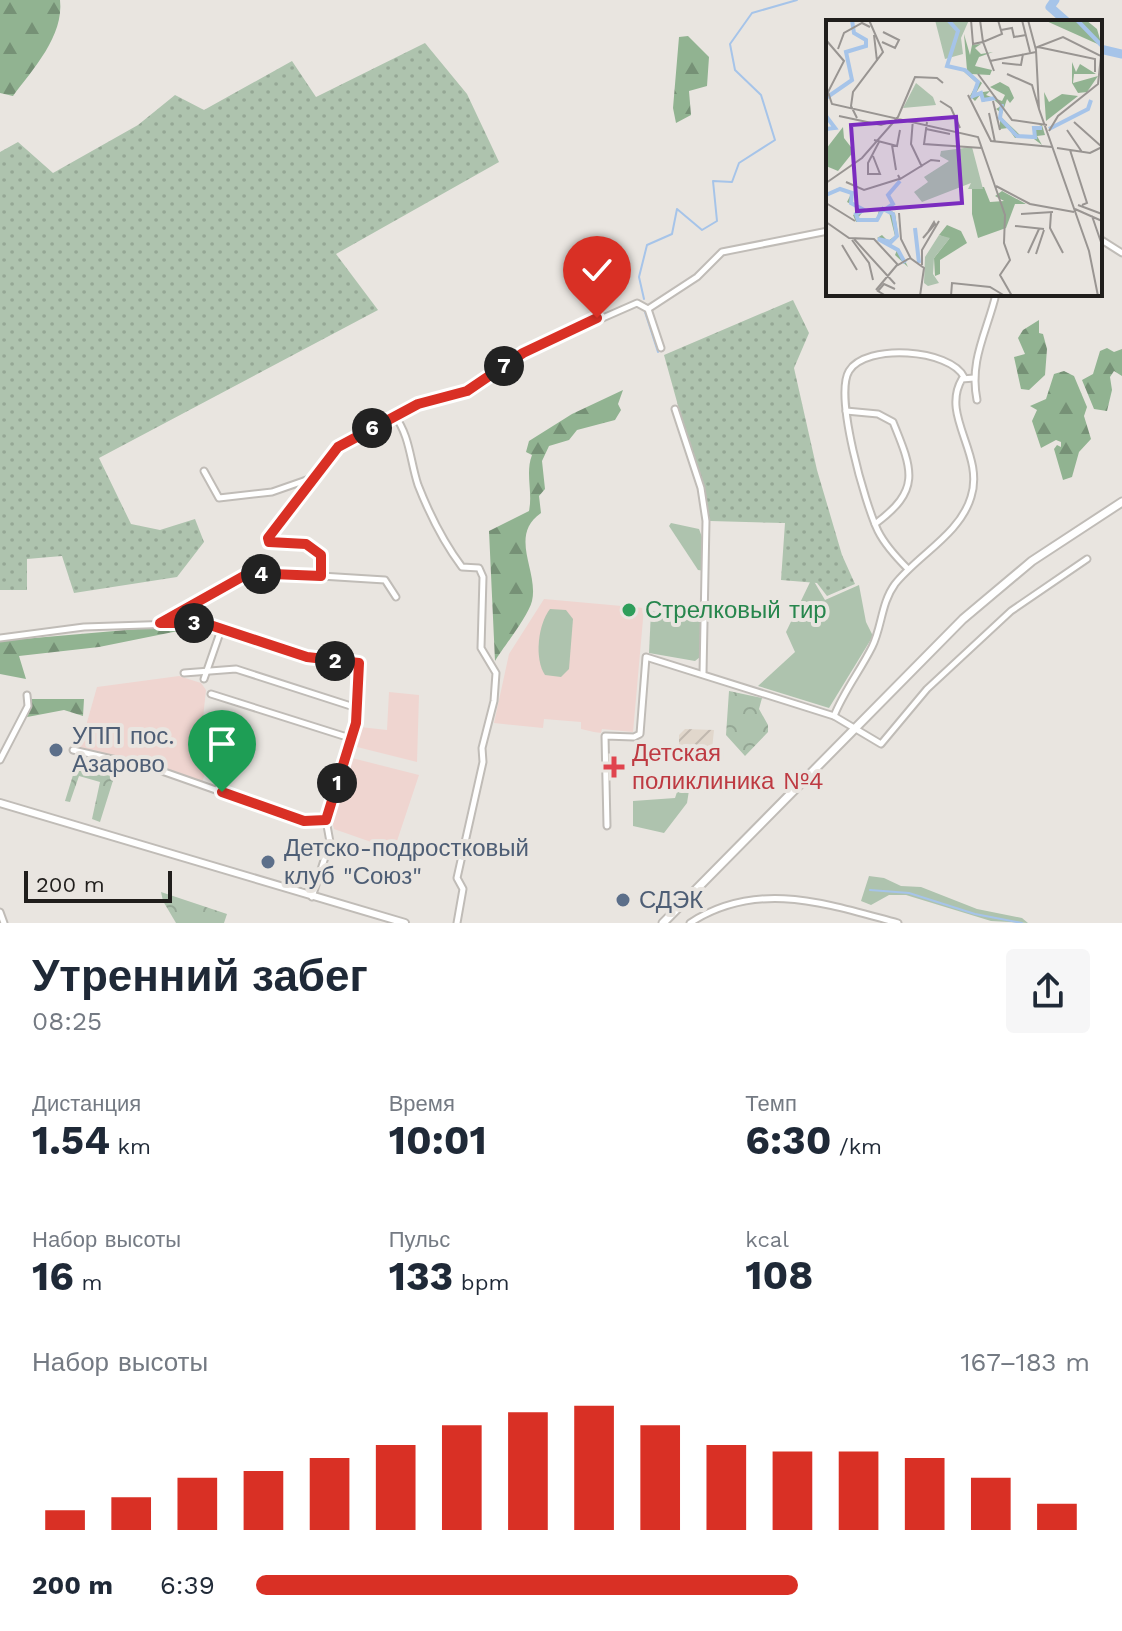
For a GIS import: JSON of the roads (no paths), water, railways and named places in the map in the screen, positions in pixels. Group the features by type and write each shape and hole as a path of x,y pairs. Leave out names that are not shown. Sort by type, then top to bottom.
{"main road":[{"path":"663,923 963,619 1032,561 1122,502"}],"street":[{"path":"648,309 697,277 722,252 826,231"},
{"path":"1102,240 1122,253"},
{"path":"977,400 974,378 976,349 995,296"},
{"path":"321,576 321,555 306,544 269,542 268,538 338,447 418,404 467,391 523,353 637,303 648,309 661,348"},
{"path":"908,569 889,548 875,524 846,411 846,380 854,365 867,357 923,354 960,370 964,377"},
{"path":"964,377 974,378"},
{"path":"834,716 874,644 889,595 908,569 958,522 971,499 974,460 956,413 958,387 964,377"},
{"path":"675,409 701,488 706,521 703,673"},
{"path":"846,411 878,414 893,422 911,478 907,493 875,524"},
{"path":"394,415 407,436 420,488 438,528 462,567 479,568 483,577 481,648 496,673 494,701 482,748 483,762 457,878 463,889 457,923"},
{"path":"204,471 219,498 272,492 316,477"},
{"path":"607,826 605,736 634,737 640,734 646,657 834,716 881,744 927,689 1011,611 1087,559"},
{"path":"160,623 249,573 385,580 396,597"},
{"path":"0,638 84,627 160,623 222,627 287,652 323,660 359,663 357,708 326,820 330,842 312,898"},
{"path":"204,679 222,627"},
{"path":"184,673 236,669 357,708"},
{"path":"211,694 350,738"},
{"path":"0,760 28,706 27,695"},
{"path":"73,750 156,769 304,821 326,820"},
{"path":"0,803 312,898 405,923"},
{"path":"690,923 709,911 757,897 799,897 898,923"},
{"path":"0,912 4,923"}],"waterway":[{"path":"644,299 639,277 647,245 672,234 677,209 702,230 717,221 713,181 732,182 739,163 775,140 761,95 735,70 730,44 752,13 797,0"},
{"path":"1055,0 1050,7 1065,20"},
{"path":"1102,49 1122,54"},
{"path":"645,312 658,352"},
{"path":"870,890 909,893 975,914 1022,923"}],"place":[{"name":"Стрелковый тир","path":"629,610"},
{"name":"УПП пос. Азарово","path":"56,750"},
{"name":"Детская поликлиника №4","path":"614,767"},
{"name":"Детско-подростковый клуб \"Союз\"","path":"268,862"},
{"name":"СДЭК","path":"623,900"}]}
